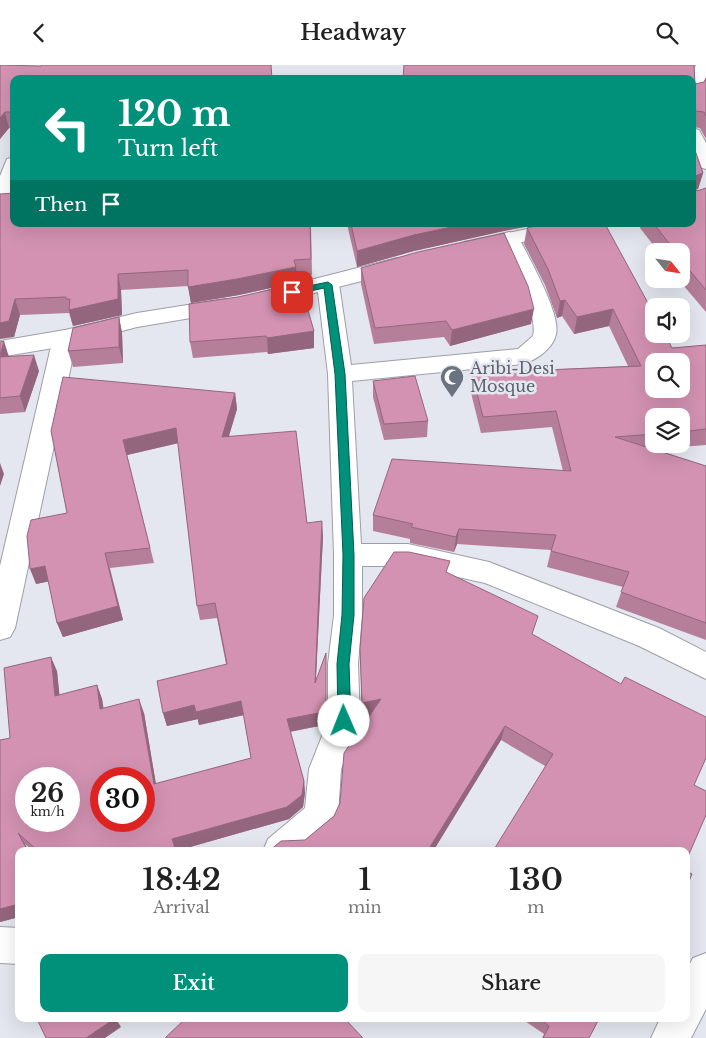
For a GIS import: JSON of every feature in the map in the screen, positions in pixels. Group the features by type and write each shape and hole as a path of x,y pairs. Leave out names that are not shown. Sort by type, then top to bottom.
{"street":[{"path":"696,84 705,65"},
{"path":"696,142 706,163"},
{"path":"4,193 10,175"},
{"path":"452,251 564,227"},
{"path":"340,374 523,356 537,347 545,335 545,323 536,295 510,238"},
{"path":"0,349 66,338 137,320 238,304 328,285 414,261"},
{"path":"285,847 321,815 325,769 344,721 343,664 348,615 348,555 340,374 328,285"},
{"path":"0,628 66,338"},
{"path":"348,555 408,555 489,573 649,637 706,666"},
{"path":"0,945 15,946"},
{"path":"690,1002 706,971"},
{"path":"670,1038 679,1022"}],"building":[{"path":"0,65 271,65 272,75 10,75 10,112 5,112 0,118"},
{"path":"404,65 694,65 695,75 403,75"},
{"path":"706,78 706,116 704,112 696,111 696,84 704,82"},
{"path":"696,153 703,173 696,176"},
{"path":"706,188 706,290 690,271 690,243 669,243 656,227 696,227 696,190"},
{"path":"10,193 10,227 310,227 311,259 294,260 296,267 188,287 188,270 118,274 118,299 69,310 70,299 66,299 66,297 15,299 9,321 0,323 0,194"},
{"path":"352,227 452,227 414,235 357,251"},
{"path":"607,227 645,298 645,343 670,343 672,348 706,345 706,429 690,431 690,408 645,408 645,435 615,437 645,447 645,453 665,453 706,466 706,623 621,592 629,572 551,551 556,535 459,529 456,537 411,527 413,524 373,515 392,459 571,471 556,411 483,417 472,373 641,366 613,309 577,317 565,300 560,301 548,269 527,228"},
{"path":"504,233 528,286 534,309 452,330 446,321 375,328 361,268 418,252"},
{"path":"300,283 314,331 267,338 266,336 190,342 189,304 238,297"},
{"path":"119,317 119,347 68,351 73,328"},
{"path":"4,341 0,356 0,342"},
{"path":"34,355 20,396 0,398 0,357"},
{"path":"415,376 428,421 384,424 373,381"},
{"path":"63,377 235,393 222,437 296,431 307,523 322,521 315,683 326,653 326,707 324,712 287,719 304,781 302,795 287,807 172,839 175,847 34,847 18,833 26,847 15,847 15,905 0,909 0,740 10,738 4,668 51,657 55,696 97,685 100,709 139,699 151,767 90,767 90,832 155,832 155,784 251,758 241,701 196,712 194,705 163,713 157,681 227,664 215,603 197,606 176,428 123,440 150,548 105,553 118,606 57,623 45,566 30,569 27,536 31,520 67,513 51,431"},
{"path":"394,552 409,552 450,561 446,572 538,616 532,634 621,684 625,677 706,717 706,758 694,785 706,791 706,815 690,852 690,847 495,847 553,754 505,726 430,847 274,847 281,841 305,840 334,816 340,803 344,753 381,699 362,703 360,649 364,598"},
{"path":"38,1022 110,1022 86,1038 46,1038"},
{"path":"182,1022 348,1022 363,1038 165,1038"},
{"path":"544,1022 597,1022 589,1038 543,1038 549,1026"}],"place":[{"name":"Aribi-Desi Mosque","path":"452,398"}],"route":[{"path":"292,292 328,285 340,374 348,555 348,615 343,664 344,721"}]}
